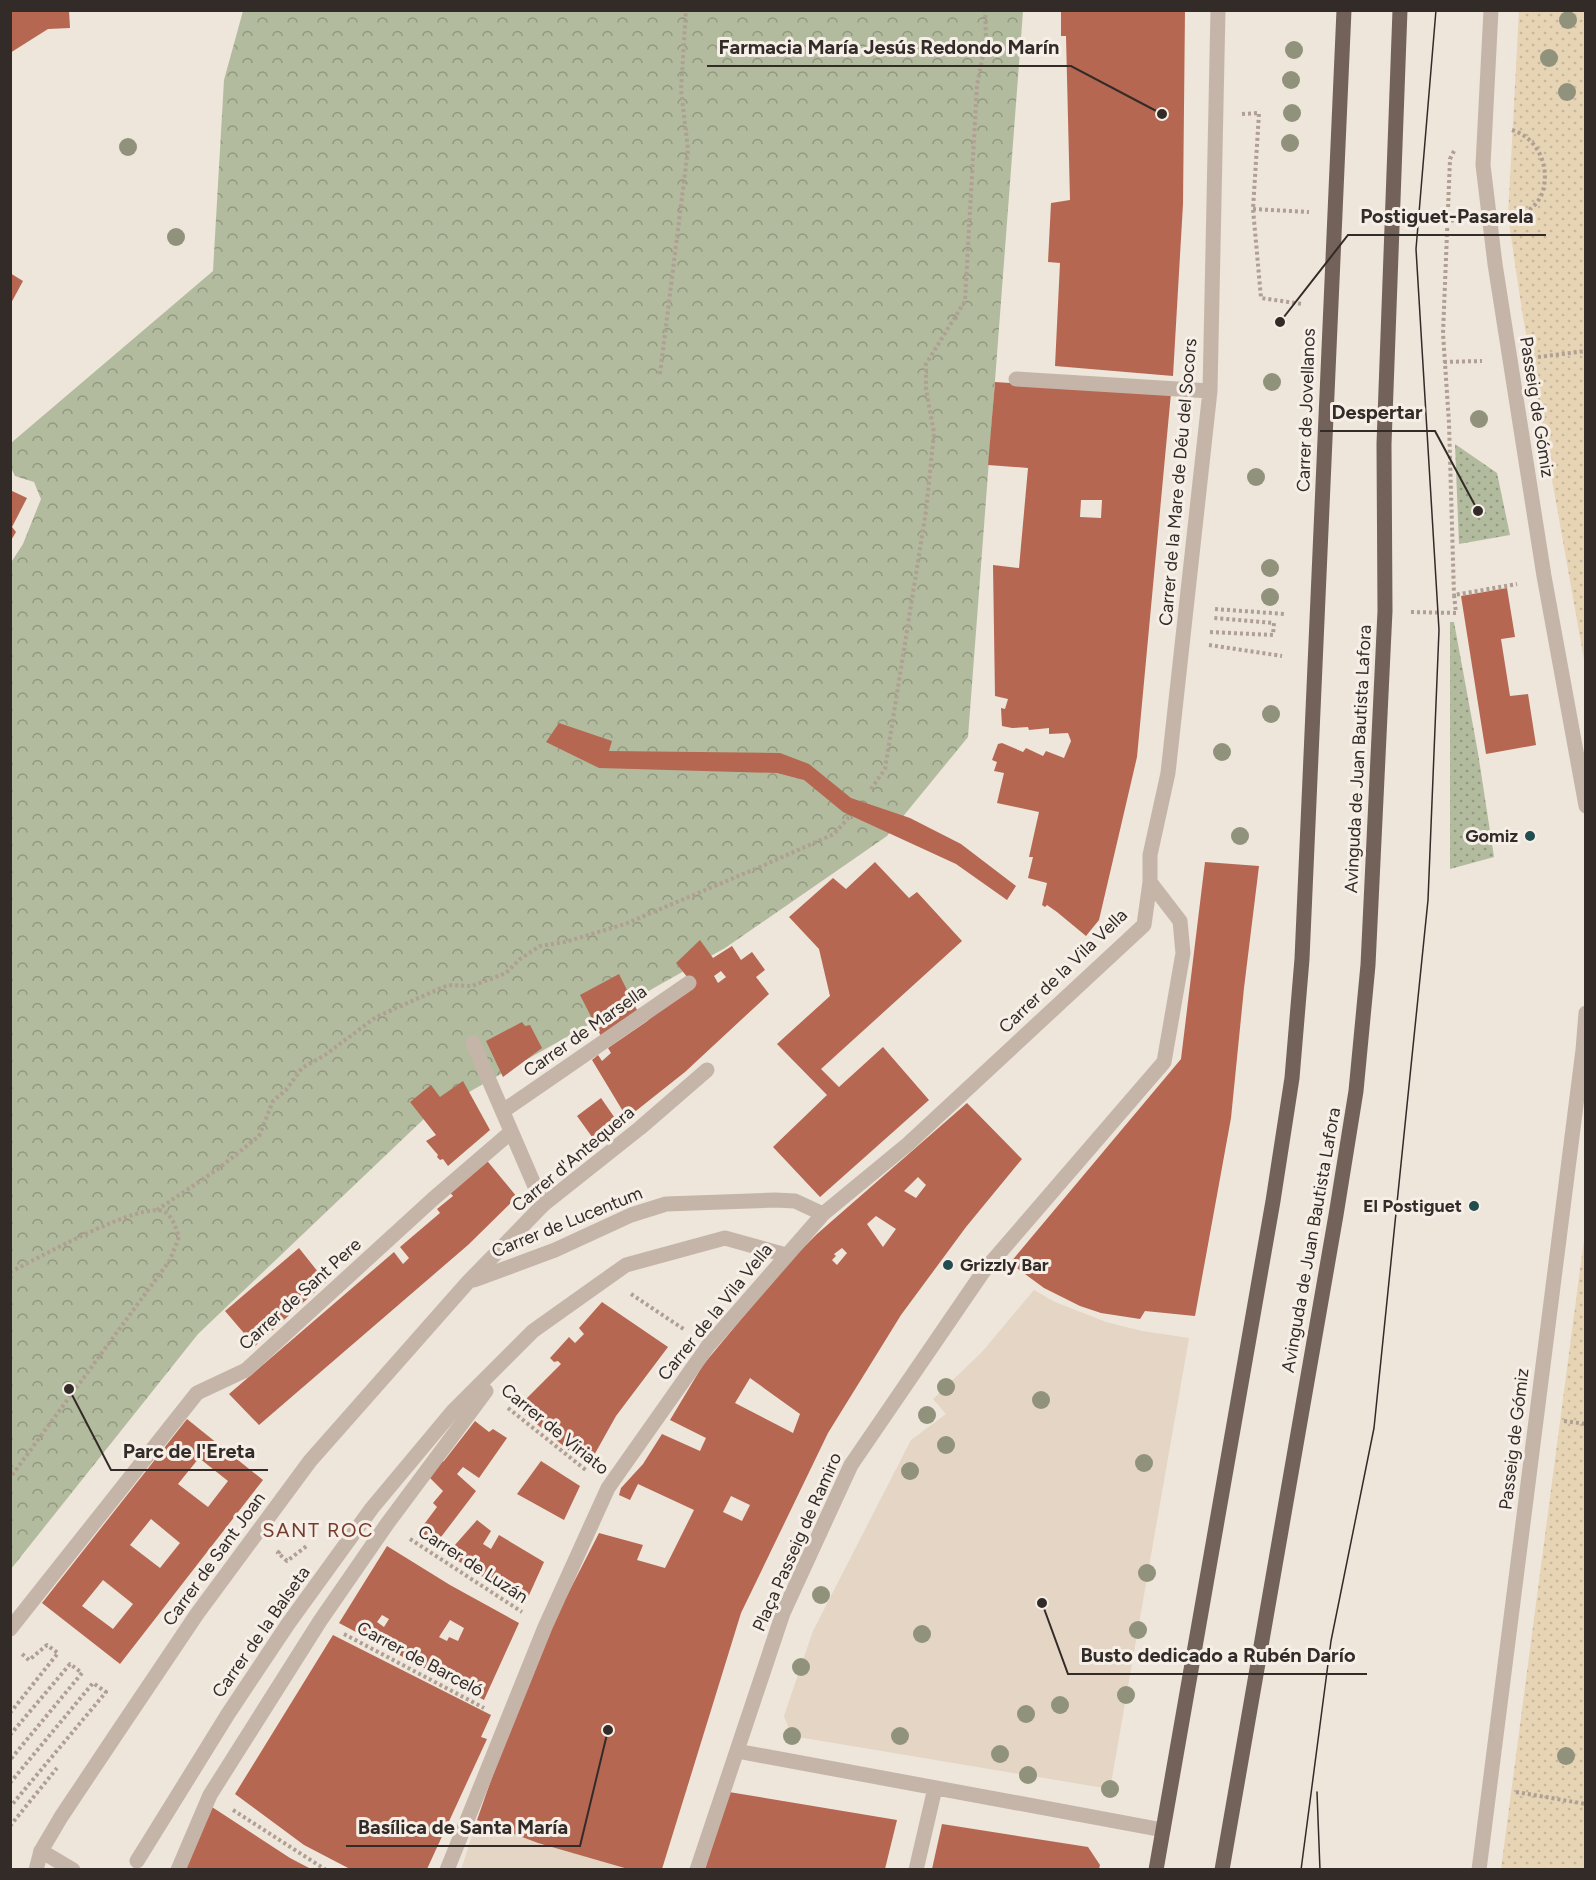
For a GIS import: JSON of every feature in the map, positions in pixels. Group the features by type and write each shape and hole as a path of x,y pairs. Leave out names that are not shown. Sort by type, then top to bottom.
{"main road":[{"name":"Carrer de Jovellanos","path":"1162,1830 1273,1201 1292,1078 1302,959 1344,10"},
{"name":"Avinguda de Juan Bautista Lafora","path":"1222,1869 1356,1091 1368,965 1384,611 1384,444 1400,10"},
{"path":"1156,1869 1162,1830"}],"street":[{"name":"Carrer de la Mare de Déu del Socors","path":"1150,882 1150,855 1168,773 1210,391 1218,10"},
{"name":"Passeig de Gómiz","path":"1491,10 1483,165 1495,264 1544,576 1586,806"},
{"path":"1016,379 1210,391"},
{"name":"Plaça Passeig de Ramiro","path":"697,1869 783,1613 851,1465 983,1272 1164,1062 1183,953 1180,921 1150,882"},
{"name":"Carrer de la Vila Vella","path":"447,1869 545,1627 608,1488 708,1346 823,1214 908,1144 1144,925 1150,882"},
{"name":"Carrer de Marsella","path":"503,1112 689,983"},
{"name":"Passeig de Gómiz","path":"1479,1869 1586,1013"},
{"path":"473,1043 543,1205"},
{"name":"Carrer d'Antequera","path":"468,1282 543,1205 640,1128 707,1070"},
{"name":"Carrer de Sant Pere","path":"10,1629 197,1393 246,1370 433,1199 511,1132"},
{"name":"Carrer de Lucentum","path":"468,1282 555,1250 631,1215 666,1204 795,1201 823,1214"},
{"path":"178,1869 210,1795 320,1622 484,1386 533,1331 626,1265 725,1238 786,1255"},
{"name":"Carrer de Sant Joan","path":"36,1869 41,1851 61,1816 196,1614 310,1461 468,1282"},
{"name":"Carrer de la Balseta","path":"137,1861 288,1624 372,1508 445,1419 484,1386"},
{"path":"737,1751 1162,1830"},
{"path":"916,1869 935,1788"},
{"path":"41,1851 73,1869"}],"path":[{"path":"660,374 688,149 681,90 686,10"},
{"path":"871,789 885,769 926,511 934,432 926,389 926,364 965,301 977,85 986,40 985,10"},
{"path":"1237,115 1259,113 1253,208 1262,298 1330,308"},
{"path":"1456,613 1449,423 1444,362 1510,361 1586,351"},
{"path":"1454,595 1513,585 1544,576"},
{"path":"1282,656 1209,645 1210,631 1273,635 1274,623 1210,618 1211,609 1285,614"},
{"path":"10,1272 110,1222 157,1210 218,1169 259,1136 273,1101 286,1090 302,1068 325,1055 376,1017 447,985 472,986 506,973 520,959 540,946 565,942 625,924 762,866 834,834 850,816"},
{"path":"10,1478 170,1260 179,1236 170,1216 157,1210"},
{"path":"608,1279 708,1346"},
{"name":"Carrer de Viriato","path":"484,1386 608,1488"},
{"name":"Carrer de Luzán","path":"387,1524 545,1627"},
{"path":"286,1544 278,1553 287,1561 323,1534 343,1549"},
{"name":"Carrer de Barceló","path":"320,1622 507,1720"},
{"path":"10,1713 58,1653 47,1646 29,1660 20,1652"},
{"path":"10,1735 70,1664 82,1673 10,1760"},
{"path":"10,1783 93,1683 106,1692 10,1807"},
{"path":"1489,1788 1586,1804"},
{"path":"210,1795 326,1869"}],"green space":[{"path":"243,11 1023,11 968,737 887,836 725,948 428,1115 198,1334 11,1569 10,564 23,544 41,499 34,482 15,476 11,468 11,443 213,271 224,80"},
{"path":"1455,444 1497,473 1510,535 1459,544"},
{"path":"1450,622 1454,622 1494,857 1450,869"}],"sand":[{"path":"1519,11 1585,11 1585,665 1522,311 1508,216"},
{"path":"1585,1232 1585,1869 1501,1869"}],"shaded area":[{"path":"1034,1290 1055,1302 1106,1322 1142,1331 1189,1338 1110,1789 792,1736 784,1716 813,1631 911,1440 946,1414 933,1399 982,1352"},
{"path":"477,1820 538,1843 628,1869 461,1870"}],"building":[{"path":"10,10 69,10 70,28 48,29 10,53"},
{"path":"1061,10 1185,10 1183,204 1173,376 1055,366 1060,263 1048,262 1051,203 1070,200 1066,36 1061,36"},
{"path":"10,273 23,281 10,305"},
{"path":"995,382 1171,393 1137,757 1099,920 1086,936 1057,912 1047,905 1045,907 1042,905 1047,883 1028,878 1033,857 1029,857 1039,812 997,803 1004,773 994,771 997,762 992,760 998,744 1002,743 1023,752 1026,748 1043,756 1046,751 1064,758 1071,741 1068,733 1049,734 1049,728 1029,730 1028,727 1002,726 1001,708 1005,709 1008,699 995,696 993,565 1019,568 1028,468 988,465","holes":["1081,500 1102,500 1101,518 1080,517"]},
{"path":"10,490 27,498 12,527 16,532 10,542"},
{"path":"1507,588 1515,637 1501,639 1510,696 1528,694 1536,745 1486,754 1461,596"},
{"path":"559,723 612,741 609,751 780,753 809,764 851,798 910,818 961,844 1016,886 1007,900 956,864 843,812 804,780 777,773 599,768 546,742"},
{"path":"875,862 909,898 917,892 962,941 821,1069 839,1087 883,1047 929,1100 820,1197 773,1147 827,1095 777,1044 830,996 819,949 789,917 833,878 846,889"},
{"path":"1205,862 1259,866 1231,1118 1195,1316 1145,1311 1140,1319 1101,1313 1080,1306 1044,1288 1010,1263 1181,1059"},
{"path":"700,940 713,958 732,946 741,960 752,952 765,970 756,977 769,994 685,1072 627,1118 592,1060 598,1055 602,1061 611,1053 608,1048 646,1022 692,983 676,963","holes":["721,971 726,977 718,983 714,976"]},
{"path":"619,974 639,1014 601,1036 580,995"},
{"path":"522,1022 525,1026 530,1025 542,1048 503,1077 486,1041"},
{"path":"463,1081 490,1130 448,1166 443,1159 440,1160 437,1157 438,1155 426,1141 436,1135 410,1102 431,1085 440,1097"},
{"path":"601,1098 619,1124 595,1141 577,1116"},
{"path":"967,1103 1022,1159 966,1227 901,1315 828,1433 741,1613 662,1869 628,1869 538,1843 477,1820 497,1763 556,1617 599,1533 643,1545 637,1560 665,1568 694,1510 638,1484 630,1500 619,1495 621,1488 643,1464 662,1434 700,1451 706,1438 670,1420 703,1365 787,1264 817,1234","holes":["918,1177 926,1185 916,1198 904,1191","876,1216 896,1229 883,1247 867,1224","842,1248 847,1253 837,1265 832,1260 836,1256 834,1254","750,1378 800,1414 793,1433 735,1403","731,1496 750,1505 742,1521 723,1512"]},
{"path":"484,1157 517,1197 468,1245 259,1425 229,1394 394,1252 403,1264 409,1258 400,1247 440,1213 437,1209 453,1196 448,1190"},
{"path":"299,1248 326,1282 255,1346 225,1311"},
{"path":"602,1302 668,1347 616,1416 588,1466 517,1408 561,1364 550,1358 569,1337 575,1343 584,1334 579,1328"},
{"path":"187,1419 263,1480 120,1664 42,1603","holes":["199,1458 228,1481 208,1507 178,1484","151,1519 180,1543 160,1568 130,1545","103,1580 133,1604 113,1629 82,1606"]},
{"path":"475,1421 489,1432 493,1429 507,1438 479,1478 463,1467 457,1474 476,1491 435,1545 419,1531 437,1507 433,1503 443,1491 427,1475 434,1465 444,1461"},
{"path":"541,1461 580,1486 564,1520 517,1494"},
{"path":"477,1520 491,1531 483,1544 491,1549 499,1535 544,1562 525,1604 447,1554"},
{"path":"387,1546 450,1585 519,1623 484,1700 339,1623","holes":["382,1615 389,1619 384,1627 377,1622","450,1620 464,1628 458,1641 449,1637 447,1641 439,1637"]},
{"path":"333,1635 491,1715 481,1737 487,1739 427,1869 350,1869 304,1845 235,1794"},
{"path":"729,1792 897,1820 885,1869 705,1869"},
{"path":"212,1807 290,1858 311,1869 183,1869"},
{"path":"942,1824 1088,1847 1100,1865 1099,1869 932,1869"}],"tram line":[{"path":"1301,1870 1331,1641 1374,1428 1428,900 1439,630 1416,249 1436,10"},
{"path":"1317,1792 1320,1870"}],"place":[{"name":"Farmacia María Jesús Redondo Marín","path":"1162,114"},
{"name":"Postiguet-Pasarela","path":"1280,322"},
{"name":"Despertar","path":"1478,511"},
{"name":"Gomiz","path":"1530,836"},
{"name":"El Postiguet","path":"1474,1206"},
{"name":"Grizzly Bar","path":"948,1265"},
{"name":"Parc de l'Ereta","path":"69,1389"},
{"name":"Busto dedicado a Rubén Darío","path":"1042,1603"},
{"name":"Basílica de Santa María","path":"608,1730"}],"district":[{"name":"SANT ROC","path":"318,1530"}]}
